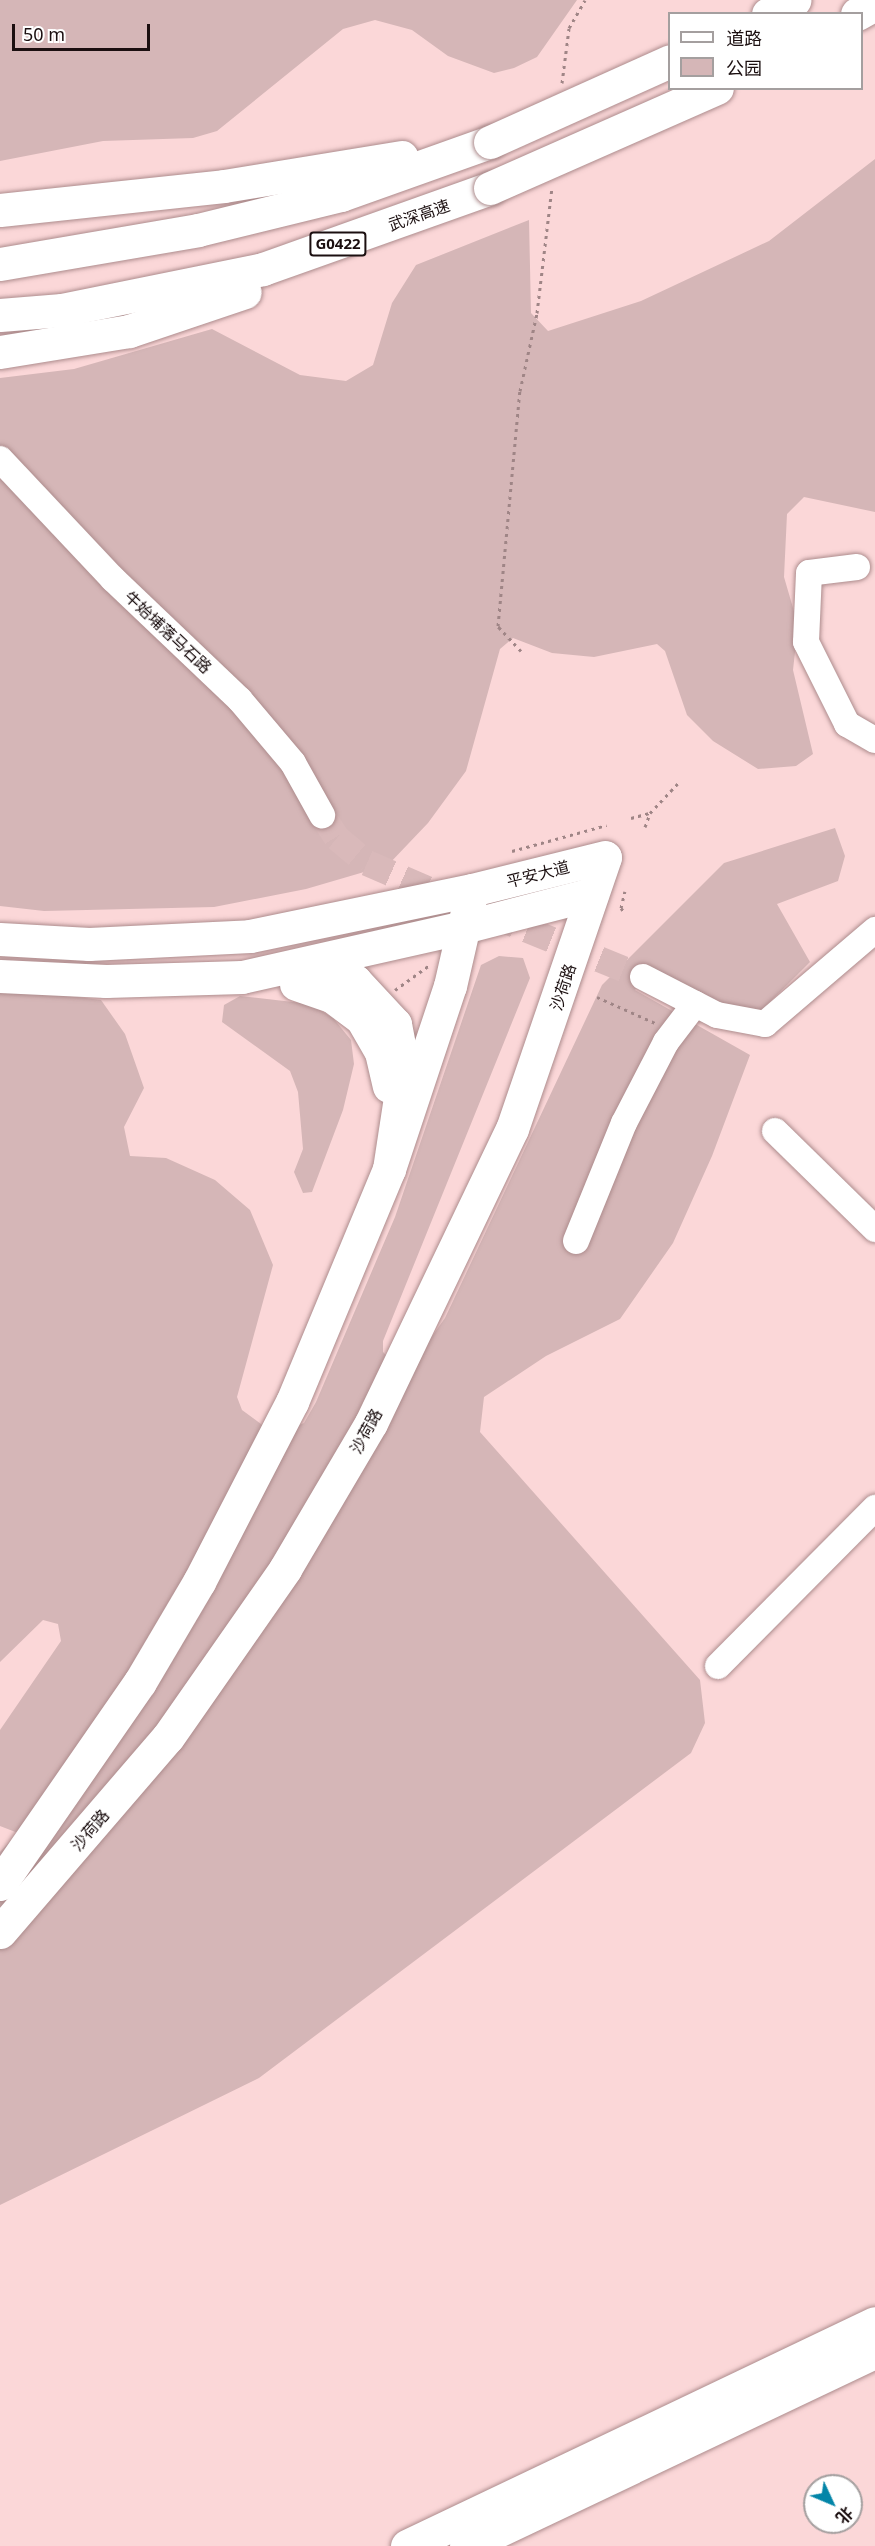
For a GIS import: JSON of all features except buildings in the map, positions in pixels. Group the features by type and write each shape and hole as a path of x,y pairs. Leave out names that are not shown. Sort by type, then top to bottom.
{"main road":[{"path":"772,12 794,0"},
{"path":"861,12 875,4"},
{"path":"0,264 198,230 341,195 490,142 668,61"},
{"name":"武深高速","path":"0,315 62,310 263,269 445,207 712,90"},
{"path":"0,210 224,186 490,142"},
{"path":"0,352 129,331 311,270 445,207"},
{"name":"平安大道","path":"0,939 89,944 250,936 472,890 604,857"},
{"name":"沙荷路","path":"0,1932 168,1737 285,1569 343,1472 479,1206 543,1048 604,857"},
{"path":"0,1884 82,1770 199,1582 292,1402 389,1169 464,927 472,890"},
{"name":"平安大道","path":"254,975 464,927 592,894"},
{"path":"0,976 106,981 254,975 312,988 362,1019 373,1033 389,1082 389,1169"},
{"path":"425,2542 875,2323"},
{"path":"466,2546 875,2352"}],"street":[{"name":"牛始埔落马石路","path":"0,459 113,579 240,700 293,763 322,815"},
{"path":"857,567 809,573 806,642 848,724 875,740"},
{"path":"643,977 734,1021 765,1023 875,930"},
{"path":"576,1241 624,1123 674,1032 695,1004"},
{"path":"775,1131 875,1229"},
{"path":"718,1666 875,1508"}],"path":[{"path":"561,95 569,28 585,0"},
{"path":"521,651 498,626 520,391 537,313 552,185"},
{"path":"645,827 650,813 680,781"},
{"path":"631,818 650,813"},
{"path":"512,851 607,825"},
{"path":"625,891 621,908 625,913"},
{"path":"387,997 422,966"},
{"path":"597,997 674,1032"}],"green space":[{"path":"0,0 577,0 537,57 514,68 494,73 448,56 412,30 375,20 343,29 217,131 193,138 103,141 0,161"},
{"path":"875,159 875,512 804,497 787,514 784,577 798,625 793,670 813,754 796,766 758,769 713,741 687,715 665,651 657,644 594,657 552,653 513,638 500,649 466,771 428,823 388,865 306,889 214,907 44,911 0,906 0,378 74,369 212,329 300,375 346,381 373,365 392,303 416,265 529,220 531,313 548,331 641,301 769,241"},
{"path":"835,828 845,856 838,881 777,904 810,962 762,1010 717,1003 648,966 635,990 750,1055 712,1156 673,1243 620,1319 546,1356 484,1397 480,1432 700,1680 705,1723 691,1753 259,2078 0,2205 0,1852 18,1833 0,1826 0,1730 61,1641 58,1624 43,1620 0,1662 0,987 101,1000 125,1034 144,1088 124,1127 130,1156 166,1158 215,1180 250,1210 273,1265 237,1397 242,1410 265,1427 283,1431 304,1423 316,1402 395,1217 481,965 499,956 523,958 530,978 383,1341 383,1352 393,1362 416,1359 445,1318 602,985 724,863"},
{"path":"240,996 310,1004 333,1018 351,1040 354,1064 343,1110 312,1192 303,1193 294,1172 303,1149 298,1092 290,1071 222,1022 224,1005"}],"tunnel":[{"path":"322,815 337,838 367,863 448,898"},
{"path":"491,915 643,977"}]}
